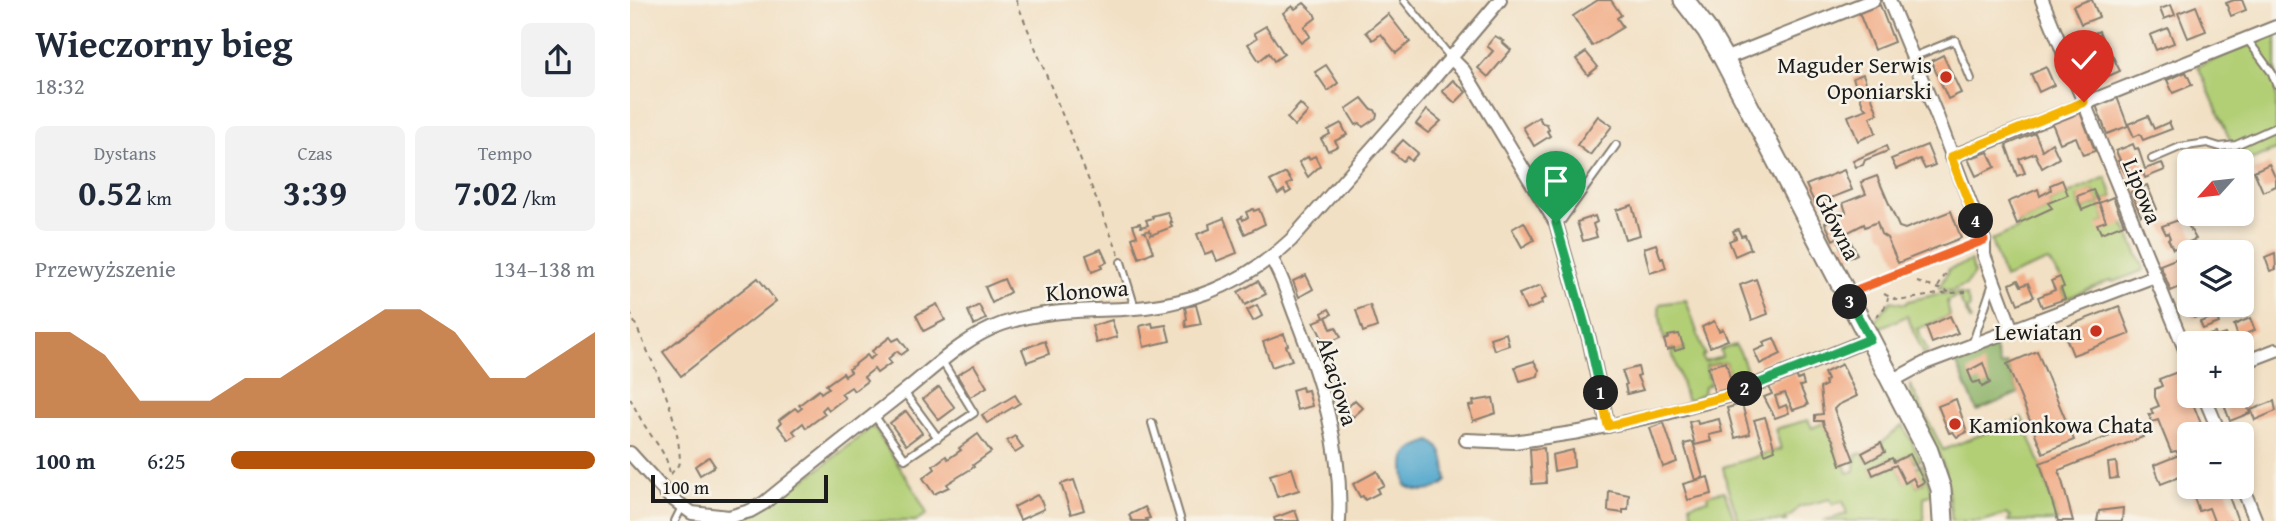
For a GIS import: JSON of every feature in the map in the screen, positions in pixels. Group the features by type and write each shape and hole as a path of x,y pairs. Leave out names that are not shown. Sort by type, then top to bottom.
{"main road":[{"name":"Główna","path":"1684,0 1707,30 1724,59 1846,295 1871,329 1892,381 1933,460 1941,489 1943,521"}],"street":[{"name":"Klonowa","path":"634,456 660,486 692,513 720,517 737,516 764,503 942,361 984,332 1035,315 1076,310 1135,308 1200,297 1236,280 1271,258 1291,240 1500,0"},
{"path":"1724,59 1873,0"},
{"path":"1889,0 1984,240 1984,255 2012,330"},
{"name":"Lipowa","path":"2042,0 2178,331"},
{"path":"1951,157 2276,27"},
{"path":"1451,58 1464,71 1556,223 1589,339 1608,426"},
{"name":"Akacjowa","path":"1271,258 1298,323 1325,401 1335,443 1340,486 1339,521"},
{"path":"1892,381 1972,345 2155,276"},
{"path":"1466,440 1514,442 1608,426 1728,396 1871,329"},
{"path":"2254,358 2276,349"},
{"path":"2247,499 2256,521"}],"lane":[{"path":"1404,0 1451,58"},
{"path":"2247,39 2272,73 2276,84"},
{"path":"1913,57 1955,40 1971,79"},
{"path":"2152,159 2180,147 2236,145 2276,127"},
{"path":"1556,223 1562,220 1616,145"},
{"path":"1846,295 1984,240"},
{"path":"1121,262 1135,308"},
{"path":"1972,345 1993,281"},
{"path":"874,415 905,459 974,413 942,361"},
{"path":"904,392 938,438"},
{"path":"1152,423 1181,521"},
{"path":"674,521 682,507"}],"path":[{"path":"1016,0 1121,262"},
{"path":"1937,288 1948,270"},
{"path":"1917,282 1951,292"},
{"path":"1884,294 1898,301 1966,292"},
{"path":"1871,329 1888,297"},
{"path":"630,313 672,411 680,440 680,463 660,486"},
{"path":"630,398 669,463 670,475"}],"green space":[{"path":"2276,33 2276,150 2254,158 2254,149 2234,149 2198,66"},
{"path":"2106,177 2113,197 2099,203 2106,221 2098,224 2124,224 2144,269 2142,271 2065,299 2060,277 2048,261 2004,278 1991,240 2018,229 2017,224 2051,208 2048,203","holes":["2093,190 2099,203 2082,210 2077,197"]},
{"path":"1971,261 1974,273 1966,285 1951,291 1939,288 1949,269"},
{"path":"1938,294 1966,295 1971,319 1958,296 1947,301 1950,316 1917,329 1928,351 1924,355 1907,316 1881,327 1875,321 1891,301 1905,304"},
{"path":"1686,300 1705,355 1702,356 1704,362 1722,357 1720,350 1735,345 1751,381 1733,390 1726,362 1706,366 1710,385 1704,387 1703,394 1689,401 1686,399 1671,349 1674,348 1675,351 1684,348 1672,335 1664,340 1659,310 1660,304"},
{"path":"1994,346 2000,366 2007,364 2019,393 1977,411 1956,362"},
{"path":"1910,384 1943,450 2022,418 2040,463 2058,521 2008,521 2011,516 2006,514 1983,521 1952,521 1945,469 1924,420 1910,396"},
{"path":"1808,420 1812,428 1823,423 1847,473 1855,471 1856,455 1862,453 1867,462 1885,452 1881,443 1903,425 1921,460 1915,463 1910,454 1894,462 1891,458 1870,468 1874,475 1896,465 1905,482 1913,478 1917,486 1924,482 1916,467 1923,464 1932,494 1924,497 1924,521 1823,521 1847,514 1843,501 1833,504 1830,499 1799,507 1786,518 1787,521 1739,521 1723,467 1781,449 1775,429"},
{"path":"873,426 927,514 916,521 729,521 752,515 818,470"},
{"path":"1724,491 1735,521 1693,521 1690,504 1708,500 1707,495"}],"water":[{"path":"1431,441 1442,453 1447,481 1427,491 1406,486 1406,456 1414,448"}],"building":[{"path":"1598,0 1611,0 1621,15 1617,18 1623,27 1592,46 1573,16"},
{"path":"2092,0 2099,17 2081,24 2073,6"},
{"path":"2242,0 2246,10 2231,16 2226,3"},
{"path":"1304,3 1316,18 1304,27 1310,36 1301,43 1283,13 1292,6 1295,9"},
{"path":"1880,5 1894,42 1874,50 1859,13"},
{"path":"2171,5 2175,15 2164,19 2160,9"},
{"path":"2196,6 2206,31 2188,38 2178,13"},
{"path":"1388,14 1410,42 1396,53 1381,34 1373,40 1366,32"},
{"path":"1266,26 1284,54 1274,61 1269,53 1259,61 1248,44 1257,38 1254,33"},
{"path":"2168,28 2174,43 2156,50 2150,35"},
{"path":"2099,31 2106,48 2092,54 2083,38"},
{"path":"1495,36 1504,41 1502,42 1511,50 1488,77 1478,68 1493,51 1487,46"},
{"path":"1586,52 1598,67 1588,75 1576,59"},
{"name":"Maguder Serwis Oponiarski","path":"1943,55 1961,93 1948,99 1931,61"},
{"path":"2112,55 2120,71 2102,79 2095,62"},
{"path":"1326,65 1338,83 1328,91 1315,72"},
{"path":"2046,67 2054,85 2039,92 2031,74"},
{"path":"2186,72 2192,85 2173,93 2167,80"},
{"path":"1863,74 1878,114 1870,117 1876,133 1858,141 1848,116 1867,109 1853,78"},
{"path":"1453,80 1466,92 1455,103 1442,91"},
{"path":"2117,97 2128,126 2107,134 2096,105"},
{"path":"1362,98 1377,114 1376,118 1363,127 1360,123 1356,125 1346,109"},
{"path":"1300,104 1308,112 1295,126 1287,118"},
{"path":"1427,110 1441,121 1428,133 1416,124"},
{"path":"2080,112 2095,151 2083,155 2076,137 2060,143 2052,123"},
{"path":"1598,116 1612,126 1590,155 1577,145"},
{"path":"2148,116 2154,129 2169,122 2172,129 2143,140 2140,134 2134,137 2128,124"},
{"path":"1539,117 1542,123 1547,124 1550,136 1534,146 1523,127"},
{"path":"1341,123 1347,135 1335,141 1338,146 1328,151 1321,139 1330,134 1328,130"},
{"path":"2035,133 2042,150 2052,143 2059,158 2042,168 2035,153 2019,159 2025,173 2017,176 2006,145"},
{"path":"1403,140 1418,153 1411,161 1407,157 1403,161 1392,152"},
{"path":"2133,144 2135,149 2138,148 2145,169 2162,163 2165,170 2145,178 2142,170 2127,176 2118,161 2120,160 2116,151"},
{"path":"1927,145 1935,165 1925,169 1920,159 1896,169 1891,159"},
{"path":"1886,146 1888,151 1865,160 1863,165 1856,167 1853,161"},
{"path":"1988,152 1995,167 1976,176 1968,159"},
{"path":"1315,156 1320,166 1308,177 1299,162"},
{"path":"1565,161 1578,171 1565,190 1551,180"},
{"path":"2269,164 2276,179 2276,186 2263,192 2254,171"},
{"path":"1844,170 1852,190 1815,204 1806,185"},
{"path":"1286,173 1292,182 1287,185 1291,191 1286,194 1284,190 1278,194 1270,181"},
{"path":"1877,176 1899,227 1905,229 1951,211 1961,238 1898,263 1877,222 1865,227 1864,224 1833,240 1825,223 1846,212 1843,203 1866,194 1861,182"},
{"path":"2062,180 2068,195 2048,203 2052,208 2017,224 2008,202 2038,189 2040,196 2051,190 2050,185"},
{"path":"2147,185 2157,209 2141,216 2131,192"},
{"path":"2093,190 2099,203 2082,210 2077,196"},
{"path":"2113,197 2124,224 2101,233 2097,224 2106,221 2099,203"},
{"path":"1632,205 1640,235 1625,239 1616,210"},
{"path":"1259,209 1265,224 1245,234 1238,219 1248,217 1246,212"},
{"path":"1167,212 1172,227 1151,235 1150,230 1144,232 1153,252 1139,258 1132,238 1137,236 1133,225 1148,225 1146,220"},
{"path":"1595,216 1597,222 1593,224 1597,237 1583,241 1577,222"},
{"path":"1224,218 1237,253 1217,261 1213,251 1205,254 1197,234 1210,229 1209,224"},
{"path":"2177,221 2177,226 2189,226 2196,239 2177,240 2177,247 2173,249 2168,233 2166,234 2162,226"},
{"path":"1524,222 1534,240 1522,247 1512,229"},
{"path":"1738,229 1741,236 1745,235 1751,249 1735,256 1729,241 1736,238 1733,231"},
{"path":"1849,238 1857,254 1847,259 1839,243"},
{"path":"1656,244 1666,268 1650,273 1644,248"},
{"path":"1101,249 1107,262 1101,265 1102,268 1092,272 1086,255"},
{"path":"2275,253 2276,269 2270,271 2265,257"},
{"path":"2177,258 2177,288 2171,291 2160,265"},
{"path":"1306,275 1313,289 1299,297 1293,281"},
{"path":"2060,277 2065,299 2042,307 2038,297 2055,290 2051,281"},
{"path":"758,278 776,301 681,376 663,352"},
{"path":"1004,279 1010,292 992,303 985,287"},
{"path":"1756,279 1768,314 1752,320 1740,285"},
{"path":"2018,280 2021,286 2028,283 2034,297 2018,304 2010,284"},
{"path":"1258,281 1266,294 1245,305 1238,292"},
{"path":"1541,285 1546,298 1541,300 1542,304 1526,310 1519,294"},
{"path":"937,304 945,320 924,331 916,315"},
{"path":"979,305 986,319 974,325 968,311"},
{"path":"1196,305 1201,324 1186,327 1185,307"},
{"path":"1257,305 1262,316 1253,321 1247,310"},
{"path":"1370,305 1377,327 1363,332 1356,310"},
{"name":"Lewiatan","path":"2119,306 2130,334 2073,355 2062,328"},
{"path":"1329,309 1332,314 1326,317 1331,329 1336,327 1341,337 1325,344 1314,322 1324,318 1322,313"},
{"path":"1950,316 1958,333 1932,343 1926,327"},
{"path":"2216,317 2219,323 2203,329 2200,322"},
{"path":"2250,318 2255,330 2236,331 2234,325"},
{"path":"1112,320 1117,337 1096,343 1092,326"},
{"path":"1714,321 1719,331 1723,329 1728,340 1710,347 1702,327"},
{"path":"1152,323 1153,327 1166,325 1170,341 1144,347 1140,326"},
{"path":"1506,333 1509,345 1494,350 1490,338"},
{"path":"1284,334 1292,360 1272,367 1263,342"},
{"path":"1679,334 1684,348 1667,350 1664,340 1669,338 1668,336"},
{"path":"890,337 893,341 899,338 908,350 901,355 897,351 888,359 891,363 877,373 874,369 864,377 867,381 854,391 851,387 841,394 845,398 829,410 826,406 822,410 825,414 806,428 803,423 793,431 796,435 789,440 778,426 781,423 779,420 795,408 798,411 802,408 799,405 819,390 821,393 829,388 826,385 843,373 845,376 851,372 849,369 867,355 870,359 875,355 872,351"},
{"path":"1774,338 1781,354 1760,364 1754,351 1765,346 1763,342"},
{"path":"1045,341 1049,354 1027,362 1022,349"},
{"path":"2037,351 2074,440 2043,453 2007,364"},
{"path":"1534,361 1539,370 1538,376 1520,381 1515,367"},
{"path":"1726,362 1733,390 1715,395 1708,367"},
{"path":"1983,363 1990,383 1982,387 1980,381 1973,383 1968,371"},
{"path":"1842,364 1857,396 1834,409 1854,460 1841,465 1833,440 1823,421 1815,421 1815,415 1823,414 1820,388 1826,385 1824,373"},
{"path":"974,365 987,387 970,397 957,375"},
{"path":"1638,367 1640,375 1637,376 1643,390 1627,394 1627,384 1622,371"},
{"path":"1795,372 1798,380 1802,378 1804,385 1800,386 1808,405 1793,410 1785,393 1775,396 1779,408 1786,405 1789,413 1775,418 1764,397 1772,394 1767,382"},
{"path":"2177,372 2177,408 2195,408 2200,422 2177,422 2177,452 2171,452 2158,420 2152,422 2149,415 2153,414 2151,409 2159,406 2155,389 2162,386 2159,379"},
{"path":"1336,379 1345,407 1334,411 1325,383"},
{"path":"939,387 955,408 939,420 923,399"},
{"path":"1302,387 1303,391 1308,390 1312,406 1297,410 1292,390"},
{"path":"1015,395 1020,403 987,423 982,415"},
{"path":"1493,398 1496,413 1473,421 1469,406 1474,405 1473,401"},
{"name":"Kamionkowa Chata","path":"1956,399 1967,432 1957,437 1953,432 1949,433 1938,406"},
{"path":"1355,400 1363,408 1353,417 1346,409"},
{"path":"2274,401 2276,411 2255,420 2251,410"},
{"path":"1742,404 1750,434 1735,438 1727,408"},
{"path":"2225,408 2248,408 2250,413 2230,421"},
{"path":"906,411 922,433 906,445 890,423"},
{"path":"1765,417 1775,450 1765,454 1754,420"},
{"path":"1719,419 1722,432 1709,435 1711,441 1695,445 1689,422 1697,420 1698,424"},
{"path":"1664,423 1677,462 1663,467 1650,428"},
{"path":"2138,425 2143,437 2059,470 2073,521 2058,521 2040,463"},
{"path":"978,434 991,452 973,465 974,467 947,484 949,487 934,494 923,478 935,469 933,466 946,456 948,459 961,450 959,448"},
{"path":"1015,436 1023,448 1015,453 1007,441"},
{"path":"1693,442 1703,477 1695,480 1684,444"},
{"path":"1881,443 1885,452 1867,462 1862,453"},
{"path":"1544,448 1546,483 1532,484 1530,449"},
{"path":"1573,450 1574,467 1554,471 1552,455"},
{"path":"1910,454 1924,482 1917,486 1913,478 1905,483 1896,465 1873,475 1870,468 1892,458 1894,462"},
{"path":"2177,456 2177,478 2161,484 2154,465"},
{"path":"709,457 715,466 700,475 695,466"},
{"path":"2116,462 2118,478 2110,479 2108,463"},
{"path":"1292,468 1299,490 1277,497 1270,475"},
{"path":"1377,471 1384,485 1377,489 1379,493 1365,500 1363,496 1360,497 1353,484"},
{"path":"1708,477 1712,494 1688,500 1683,484"},
{"path":"1074,480 1084,510 1071,514 1061,484"},
{"path":"1609,491 1629,495 1628,510 1623,510 1623,513 1608,511"},
{"path":"1037,495 1044,509 1020,520 1014,507"},
{"path":"2194,499 2230,499 2238,521 2214,521 2209,508 2199,511"},
{"path":"1145,507 1150,518 1146,519 1147,521 1132,521 1129,515"},
{"path":"2123,508 2122,521 2097,521 2099,511"},
{"path":"1295,510 1299,521 1275,521 1274,518"}],"place":[{"name":"Maguder Serwis Oponiarski","path":"1946,77"},
{"name":"Lewiatan","path":"2096,331"},
{"name":"Kamionkowa Chata","path":"1955,424"}],"route":[{"path":"1556,223 1589,339 1608,426 1622,423 1728,396 1870,339 1846,295 1984,240 1951,157 2084,102"}]}
